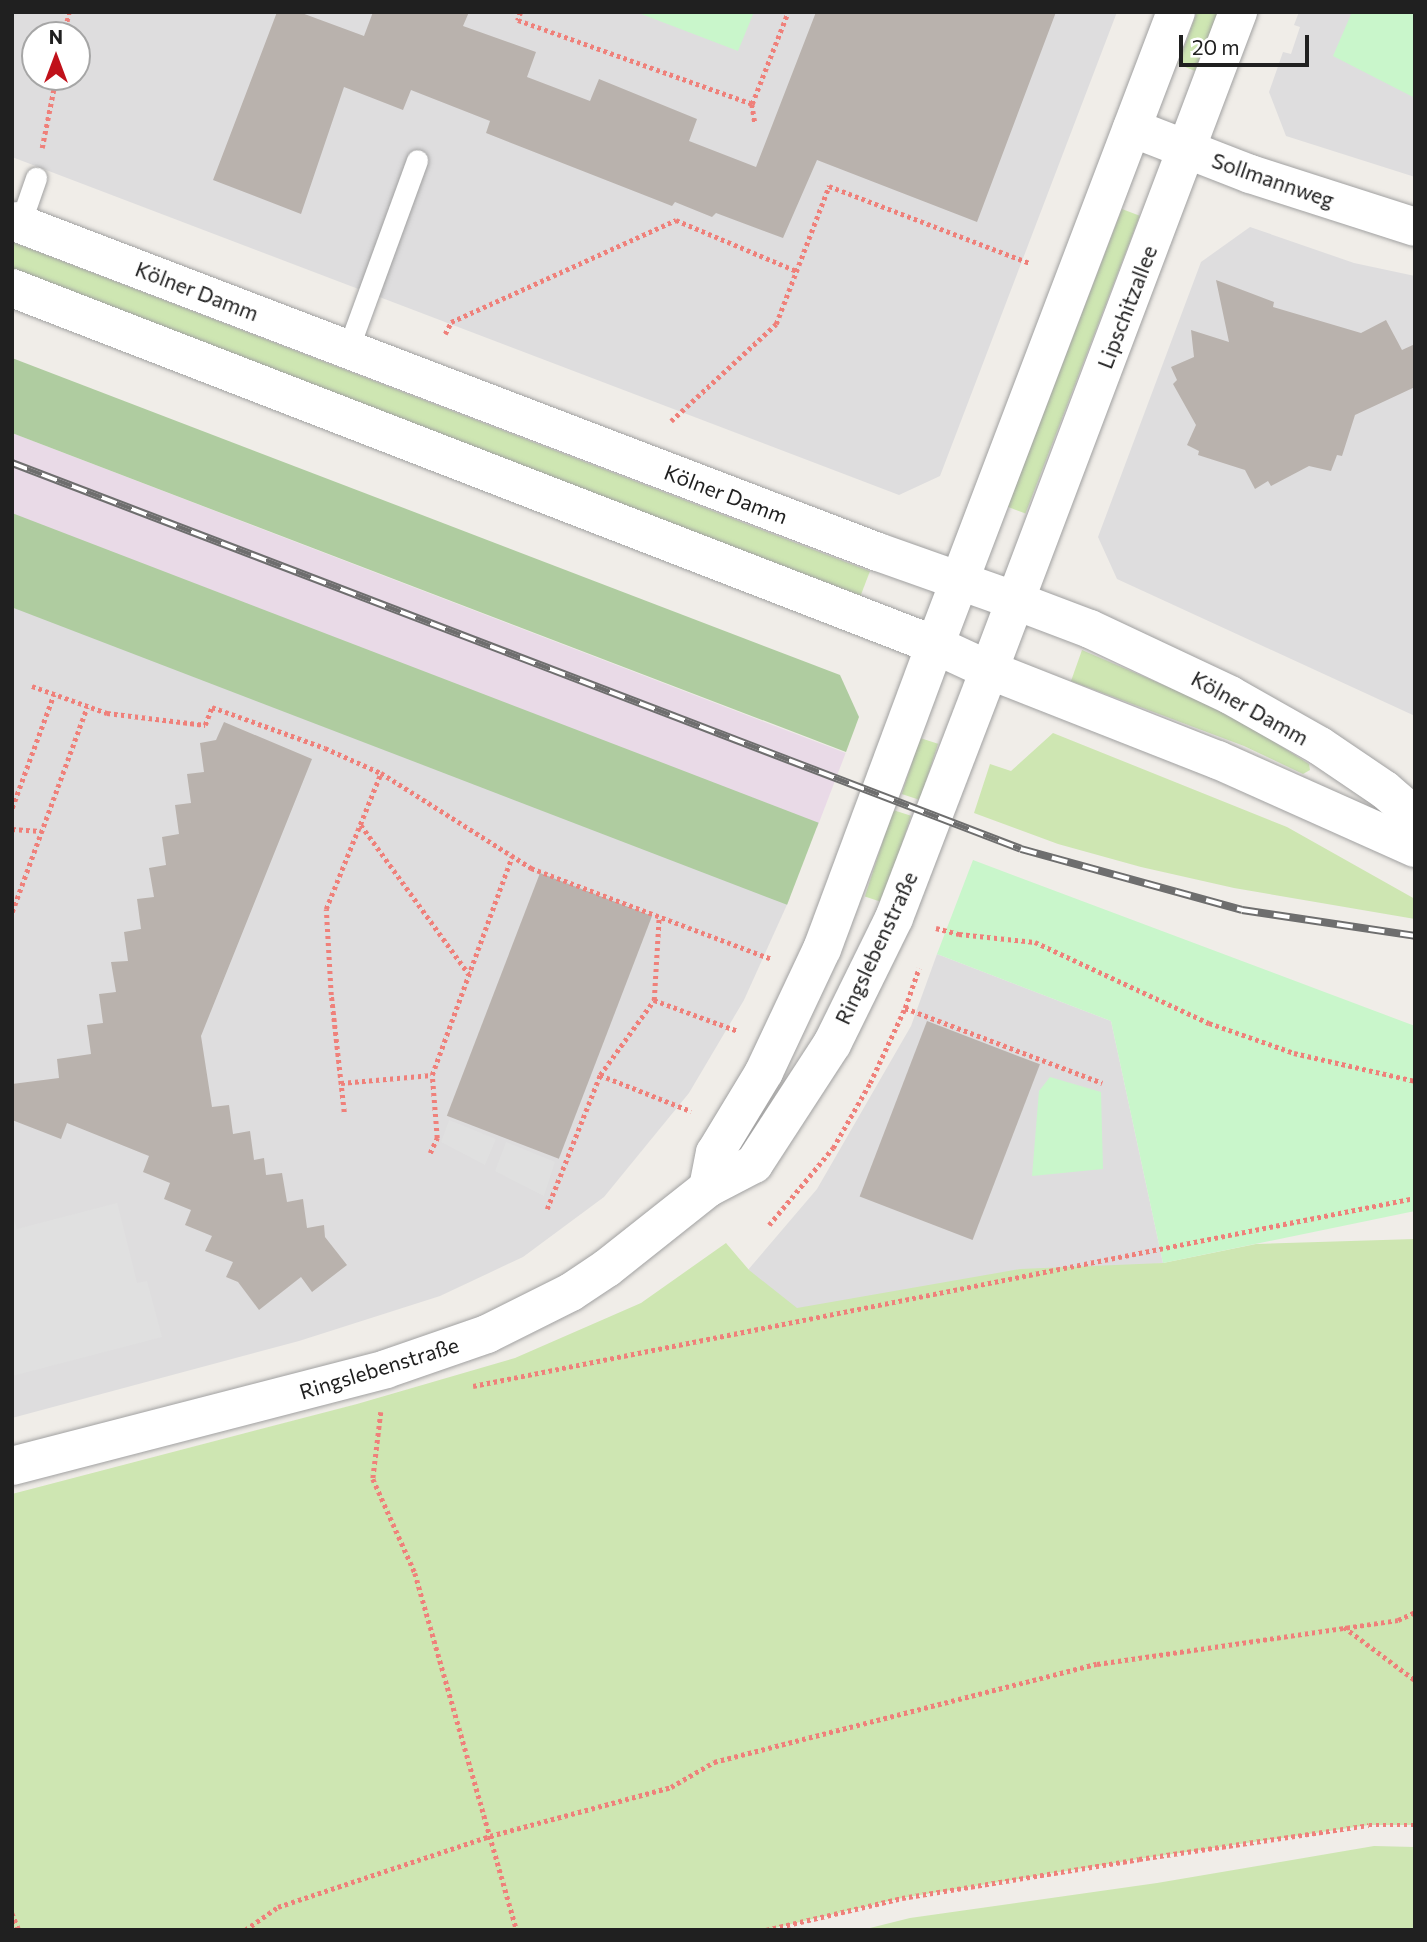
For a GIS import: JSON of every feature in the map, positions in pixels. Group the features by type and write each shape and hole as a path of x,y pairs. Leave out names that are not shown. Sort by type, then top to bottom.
{"street":[{"path":"708,1188 715,1153 765,1072 822,949 1176,12"},
{"name":"Lipschitzallee","path":"989,670 1238,12"},
{"name":"Sollmannweg","path":"1132,128 1250,174 1415,227"},
{"name":"Kölner Damm","path":"16,222 959,582 1090,629 1230,695 1320,746 1385,790 1415,816"},
{"path":"12,288 935,645 989,670 1218,760 1415,848"},
{"name":"Ringslebenstraße","path":"12,1466 386,1369 487,1334 571,1292 607,1268 708,1188 754,1164 832,1044 894,918 989,670"}],"lane":[{"path":"348,349 417,160"},
{"path":"16,222 36,178"}],"path":[{"path":"521,12 518,19 752,104"},
{"path":"755,122 752,104 788,12"},
{"path":"36,178 53,91"},
{"path":"671,421 776,324 829,186 1030,263"},
{"path":"445,334 451,322 676,220 797,271"},
{"path":"33,686 107,713 205,725 212,707 325,748 381,773 531,868 779,961"},
{"path":"12,808 54,694"},
{"path":"12,912 87,707"},
{"path":"344,1112 326,909 381,773"},
{"path":"360,824 469,974"},
{"path":"12,828 41,831"},
{"path":"430,1153 437,1138 432,1075 512,856"},
{"path":"547,1209 600,1075 654,1000 659,917"},
{"path":"894,918 959,934 1035,942 1209,1023 1294,1053 1415,1081"},
{"path":"654,1000 742,1033"},
{"path":"905,1008 1102,1083"},
{"path":"341,1083 432,1075"},
{"path":"600,1075 691,1111"},
{"path":"468,1387 1415,1198"},
{"path":"386,1369 373,1479 415,1573 517,1930"},
{"path":"245,1930 278,1907 490,1836 671,1787 714,1762 1097,1664 1398,1619 1415,1612"},
{"path":"1343,1626 1415,1680"},
{"path":"766,1930 902,1898 1112,1863 1368,1825 1415,1825"},
{"path":"12,1913 19,1930"}],"shaded area":[{"path":"12,12 1117,12 940,476 899,495 12,157"},
{"path":"1299,12 1415,12 1415,177 1286,136 1269,92 1283,52 1291,54 1300,27 1294,25"},
{"path":"1250,227 1354,263 1415,276 1415,716 1117,579 1098,537 1201,262"},
{"path":"12,433 846,753 817,828 12,519"},
{"path":"12,601 790,898 744,1000 689,1093 604,1197 523,1257 440,1296 299,1341 12,1418"},
{"path":"937,954 1111,1021 1163,1263 693,1324 736,1284 817,1189 911,1026"},
{"path":"449,1120 496,1139 485,1165 441,1142"},
{"path":"506,1142 555,1162 544,1196 495,1171"},
{"path":"117,1203 137,1283 147,1281 162,1337 12,1376 12,1212 17,1229"}],"green space":[{"path":"636,12 754,12 738,51"},
{"path":"1197,12 1218,12 1195,71 1178,64"},
{"path":"1352,12 1415,12 1415,98 1333,56"},
{"path":"1122,209 1140,216 1025,514 1008,507"},
{"path":"12,242 870,571 861,596 12,270"},
{"path":"12,358 840,675 859,717 846,752 12,433"},
{"path":"12,513 819,823 787,905 12,607"},
{"path":"1082,650 1189,696 1252,728 1309,764 1310,770 1303,774 1244,746 1071,681"},
{"path":"1053,733 1287,827 1415,899 1415,919 1234,888 1141,867 1058,844 974,813 990,764 1011,771"},
{"path":"920,738 938,744 920,800 902,794"},
{"path":"893,810 911,816 883,902 865,897"},
{"path":"973,860 1415,1026 1415,1211 1163,1263 1111,1021 937,954"},
{"path":"1050,1077 1101,1092 1103,1169 1032,1176 1039,1091"},
{"path":"1415,1239 1415,1825 1369,1825 1139,1859 902,1898 766,1930 13,1930 12,1494 357,1404 515,1358 641,1303 726,1243 749,1270 797,1308 1020,1269 1163,1263 1256,1244"},
{"path":"1374,1846 1415,1847 1415,1930 862,1930 910,1918 1157,1883"}],"building":[{"path":"277,12 299,12 364,36 373,12 469,12 463,26 536,52 527,77 590,101 599,79 697,119 689,141 756,167 816,12 1056,12 977,222 817,160 783,238 716,213 712,217 675,202 672,206 486,133 490,121 411,90 403,110 344,87 301,214 213,180"},
{"path":"1216,280 1274,302 1273,307 1361,333 1386,320 1402,350 1415,344 1415,387 1355,415 1342,456 1337,455 1331,471 1309,466 1271,486 1268,481 1255,489 1245,470 1198,455 1199,451 1187,445 1196,425 1173,384 1177,380 1171,367 1194,357 1191,330 1229,342"},
{"path":"224,722 312,759 201,1036 212,1107 229,1105 233,1134 250,1131 254,1160 264,1158 266,1175 282,1173 287,1202 303,1199 307,1228 324,1225 325,1237 347,1265 312,1292 301,1277 259,1310 238,1282 226,1277 233,1262 205,1251 212,1236 185,1225 191,1210 164,1199 170,1183 143,1172 149,1156 67,1123 61,1139 12,1120 12,1084 59,1078 57,1059 91,1054 87,1025 103,1023 99,994 116,992 111,962 128,961 124,932 141,929 137,899 154,897 149,868 166,865 162,837 179,834 175,805 191,803 187,774 204,772 200,743 216,740"},
{"path":"540,873 652,916 559,1159 447,1116"},
{"path":"927,1021 1040,1064 973,1240 860,1197"}],"railway":[{"path":"12,463 1021,849 1242,910 1415,936"}]}
